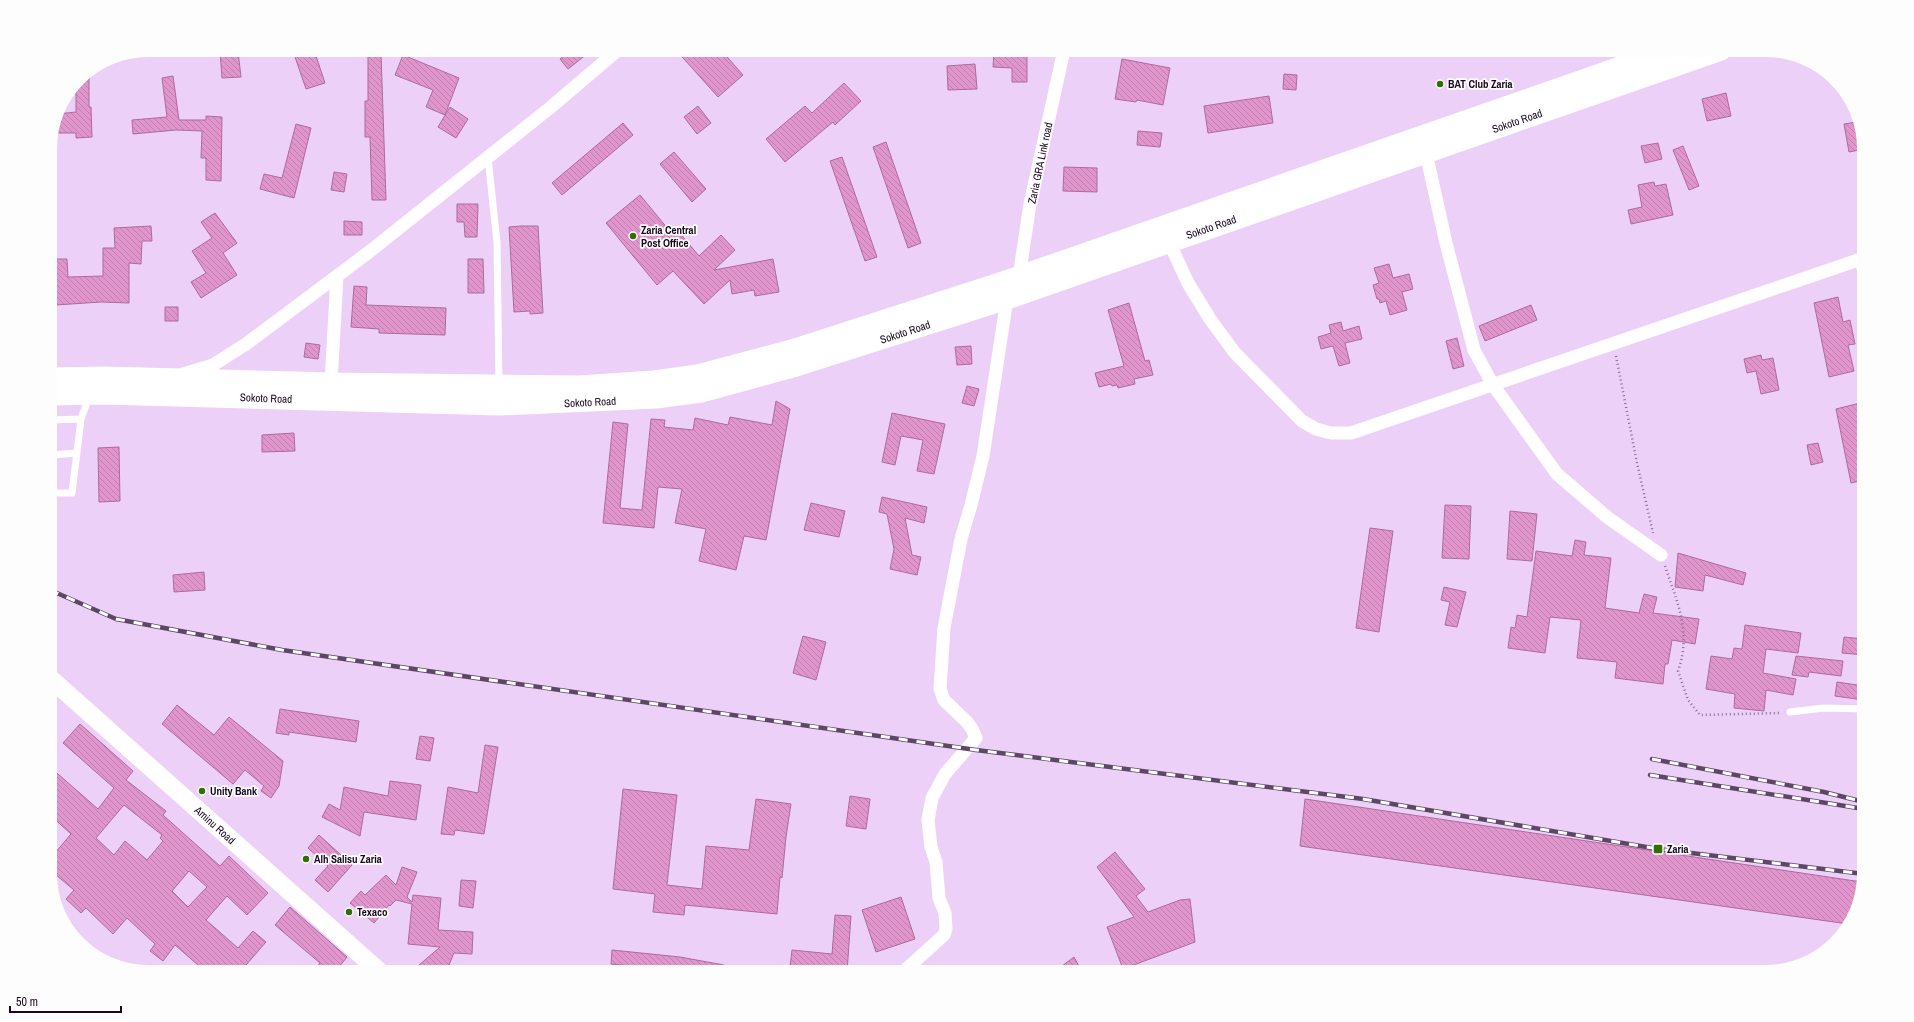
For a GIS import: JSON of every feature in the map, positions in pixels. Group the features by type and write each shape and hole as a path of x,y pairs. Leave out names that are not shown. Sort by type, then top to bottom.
{"main road":[{"name":"Sokoto Road","path":"57,378 170,378 331,383 579,386 654,381 698,375 792,350 1019,277 1649,57"},
{"name":"Sokoto Road","path":"57,395 90,394 500,405 656,398 701,392 750,380 1007,299 1701,57"}],"street":[{"path":"170,378 213,365 246,344 337,276 488,157 609,57"},
{"name":"Zaria GRA Link road","path":"1019,277 1030,204 1062,57"},
{"path":"1426,153 1446,243 1474,350 1493,385 1557,474 1607,517 1661,555"},
{"path":"1169,242 1188,283 1210,319 1235,353 1282,403 1302,421 1316,429 1331,433 1351,433 1857,261"},
{"path":"331,383 337,276"},
{"path":"911,965 944,935 946,929 945,913 939,898 936,862 931,847 928,820 932,798 945,774 976,738 968,722 944,700 940,688 944,628 961,539 983,456 1007,299"},
{"name":"Aminu Road","path":"57,684 372,965"}],"lane":[{"path":"488,157 497,243 499,385"},
{"path":"57,493 72,493 81,419 90,394"},
{"path":"57,420 81,419"},
{"path":"57,455 77,453"},
{"path":"1790,712 1824,708 1857,709"}],"path":[{"path":"1614,344 1650,523 1680,606 1683,622 1683,656 1678,670 1688,700 1700,716 1790,712"}],"building":[{"path":"220,57 239,57 241,77 222,78"},
{"path":"295,57 316,57 325,83 306,89"},
{"path":"368,57 381,57 386,200 372,200 370,137 365,137 365,101 368,101"},
{"path":"402,57 408,57 459,78 445,115 426,107 433,90 395,75"},
{"path":"562,57 583,57 568,69 560,59"},
{"path":"682,57 727,57 743,75 718,97"},
{"path":"994,57 1027,57 1027,82 1012,82 1012,68 993,67"},
{"path":"1122,59 1170,68 1163,105 1137,100 1136,102 1115,99"},
{"path":"975,64 977,89 948,90 947,66"},
{"path":"1284,74 1297,75 1296,90 1283,89"},
{"path":"173,76 179,120 206,120 206,116 222,117 221,181 206,180 206,158 201,158 202,131 176,130 133,134 132,120 167,117 162,78"},
{"path":"89,79 89,107 91,107 92,137 76,138 76,133 58,133 64,113 76,112 76,93"},
{"path":"844,83 861,101 835,125 833,122 785,162 766,139 805,106 812,113"},
{"path":"1726,93 1731,116 1707,121 1702,99"},
{"path":"1269,96 1273,123 1208,133 1204,106"},
{"path":"698,106 711,123 697,134 684,117"},
{"path":"450,107 468,119 456,138 438,127"},
{"path":"623,123 633,135 562,195 552,183"},
{"path":"1853,123 1857,142 1857,150 1849,152 1844,124"},
{"path":"296,124 311,128 294,198 260,189 264,174 282,178"},
{"path":"1138,131 1162,133 1160,147 1137,145"},
{"path":"886,142 921,243 908,248 873,147"},
{"path":"1658,143 1662,159 1645,163 1641,146"},
{"path":"1683,146 1699,186 1689,190 1673,150"},
{"path":"674,152 706,189 692,202 660,164"},
{"path":"842,157 877,257 865,261 830,161"},
{"path":"1064,167 1097,168 1097,192 1063,191"},
{"path":"334,172 347,174 344,192 331,190"},
{"path":"1654,182 1655,186 1666,184 1673,215 1631,224 1628,210 1642,207 1638,185"},
{"path":"640,195 673,235 678,231 699,256 721,235 735,250 714,270 773,259 779,292 755,296 754,290 732,294 730,280 704,304 673,271 657,285 606,223"},
{"path":"457,204 478,204 477,237 465,237 464,222 457,222"},
{"path":"215,213 237,243 223,253 237,275 201,298 191,282 206,273 192,251 212,238 201,222"},
{"path":"344,221 362,222 362,235 344,235"},
{"path":"151,226 152,241 142,241 141,264 129,263 129,303 101,302 57,305 57,259 67,259 68,277 103,276 103,248 115,248 114,228"},
{"path":"538,226 543,313 530,314 530,311 514,312 509,227"},
{"path":"468,259 483,259 484,293 468,293"},
{"path":"1389,264 1393,278 1409,274 1413,289 1402,292 1407,310 1390,315 1386,301 1380,303 1379,299 1377,299 1373,285 1379,283 1374,268"},
{"path":"354,286 367,287 366,305 446,308 445,335 379,333 379,329 351,327"},
{"path":"1838,297 1843,322 1850,320 1855,344 1848,345 1854,371 1829,377 1814,303"},
{"path":"1129,303 1145,361 1149,360 1153,375 1134,379 1135,384 1118,388 1117,385 1112,386 1111,384 1099,387 1095,373 1124,366 1108,310"},
{"path":"1531,305 1537,320 1485,341 1479,326"},
{"path":"165,307 178,307 178,321 165,321"},
{"path":"1341,322 1343,331 1359,326 1362,339 1345,343 1350,363 1339,366 1333,346 1321,349 1318,337 1331,333 1329,325"},
{"path":"1457,338 1464,366 1453,369 1446,341"},
{"path":"306,343 320,345 318,359 304,357"},
{"path":"971,346 972,364 957,365 955,347"},
{"path":"1761,355 1762,360 1773,358 1779,390 1761,394 1756,371 1747,373 1744,359"},
{"path":"967,386 979,389 974,406 962,403"},
{"path":"776,401 790,409 766,540 744,536 736,570 699,561 706,529 675,523 682,489 658,487 654,528 603,523 613,422 628,424 620,508 642,510 651,419 665,420 664,427 693,430 695,418 728,425 730,417 772,425"},
{"path":"1857,404 1857,482 1851,483 1836,409"},
{"path":"892,413 945,424 934,474 917,471 923,440 901,436 895,465 882,462"},
{"path":"294,433 295,451 262,452 262,435"},
{"path":"1818,443 1823,462 1811,465 1807,445"},
{"path":"119,447 120,501 99,502 98,448"},
{"path":"882,497 927,507 924,523 905,518 912,555 921,557 917,575 890,569 894,549 887,514 879,512"},
{"path":"811,503 845,511 839,537 804,530"},
{"path":"1445,505 1471,506 1469,559 1442,558"},
{"path":"1510,511 1537,514 1532,561 1507,559"},
{"path":"1370,528 1393,531 1379,632 1356,628"},
{"path":"1575,540 1586,542 1584,555 1611,558 1605,608 1639,613 1644,594 1657,597 1653,613 1699,619 1695,644 1672,640 1668,664 1665,664 1663,684 1615,678 1617,662 1577,658 1581,620 1550,617 1545,653 1508,648 1511,627 1515,628 1517,615 1527,617 1536,551 1572,556"},
{"path":"1678,553 1746,573 1743,585 1705,575 1703,591 1675,587"},
{"path":"204,572 205,590 174,592 173,575"},
{"path":"1444,587 1466,592 1457,627 1445,625 1450,602 1441,600"},
{"path":"1745,625 1801,633 1798,653 1766,649 1763,673 1796,679 1793,695 1766,690 1764,711 1734,708 1735,694 1706,689 1711,656 1732,659 1734,648 1742,649"},
{"path":"803,636 826,642 816,680 793,673"},
{"path":"1844,637 1857,638 1857,654 1842,653"},
{"path":"1796,656 1843,661 1841,676 1809,672 1808,677 1792,675"},
{"path":"1837,682 1857,685 1857,699 1835,696"},
{"path":"177,705 214,735 229,717 283,761 279,786 271,798 261,791 264,786 245,770 233,784 162,724"},
{"path":"280,709 359,721 356,742 289,732 289,735 276,733"},
{"path":"80,724 133,771 126,780 166,811 163,815 220,866 229,856 268,893 247,915 227,896 206,920 238,948 253,931 266,942 246,965 198,965 175,945 163,961 150,951 155,944 127,918 113,934 86,908 81,913 66,899 74,890 57,876 57,851 71,834 57,821 57,773 98,809 114,788 63,743","holes":["124,805 162,835 160,838 163,841 147,860 125,841 114,855 96,838","189,871 207,887 188,907 172,891"]},
{"path":"420,736 434,738 430,761 416,759"},
{"path":"485,745 498,747 484,834 455,830 454,835 441,834 448,787 478,793"},
{"path":"390,781 421,785 416,820 364,812 360,836 322,817 329,804 340,810 344,787 388,796"},
{"path":"623,789 677,795 667,885 702,889 706,846 749,850 756,799 791,804 782,878 780,877 777,914 685,905 684,915 653,912 655,894 613,889"},
{"path":"850,796 870,799 866,829 846,826"},
{"path":"1305,799 1856,881 1854,898 1843,923 1300,846"},
{"path":"319,835 352,865 328,892 315,880 328,866 308,848"},
{"path":"1115,852 1145,889 1136,896 1148,912 1180,900 1190,899 1195,942 1134,965 1121,965 1107,927 1134,917 1097,867"},
{"path":"402,867 417,872 407,897 412,902 413,895 441,898 438,930 473,932 472,954 454,953 449,965 419,965 440,947 408,944 412,904 396,900 390,906 389,905 374,923 350,903 361,891 365,895 386,875 396,885"},
{"path":"461,880 476,881 473,908 459,906"},
{"path":"901,897 915,939 876,952 862,910"},
{"path":"290,907 347,957 341,965 318,965 320,963 275,925"},
{"path":"835,915 851,916 848,965 790,965 792,950 832,954"},
{"path":"612,950 680,957 724,965 621,965 611,964"},
{"path":"1074,957 1078,965 1063,965"}],"railway":[{"path":"57,593 116,619 282,650 976,750 1363,799 1658,849 1857,873"},
{"path":"1652,759 1824,792 1857,800"},
{"path":"1650,775 1857,808"}],"place":[{"name":"BAT Club Zaria","path":"1440,84"},
{"name":"Zaria Central Post Office","path":"633,236"},
{"name":"Unity Bank","path":"202,791"},
{"name":"Zaria","path":"1658,849"},
{"name":"Alh Salisu Zaria","path":"306,859"},
{"name":"Texaco","path":"349,912"}]}
